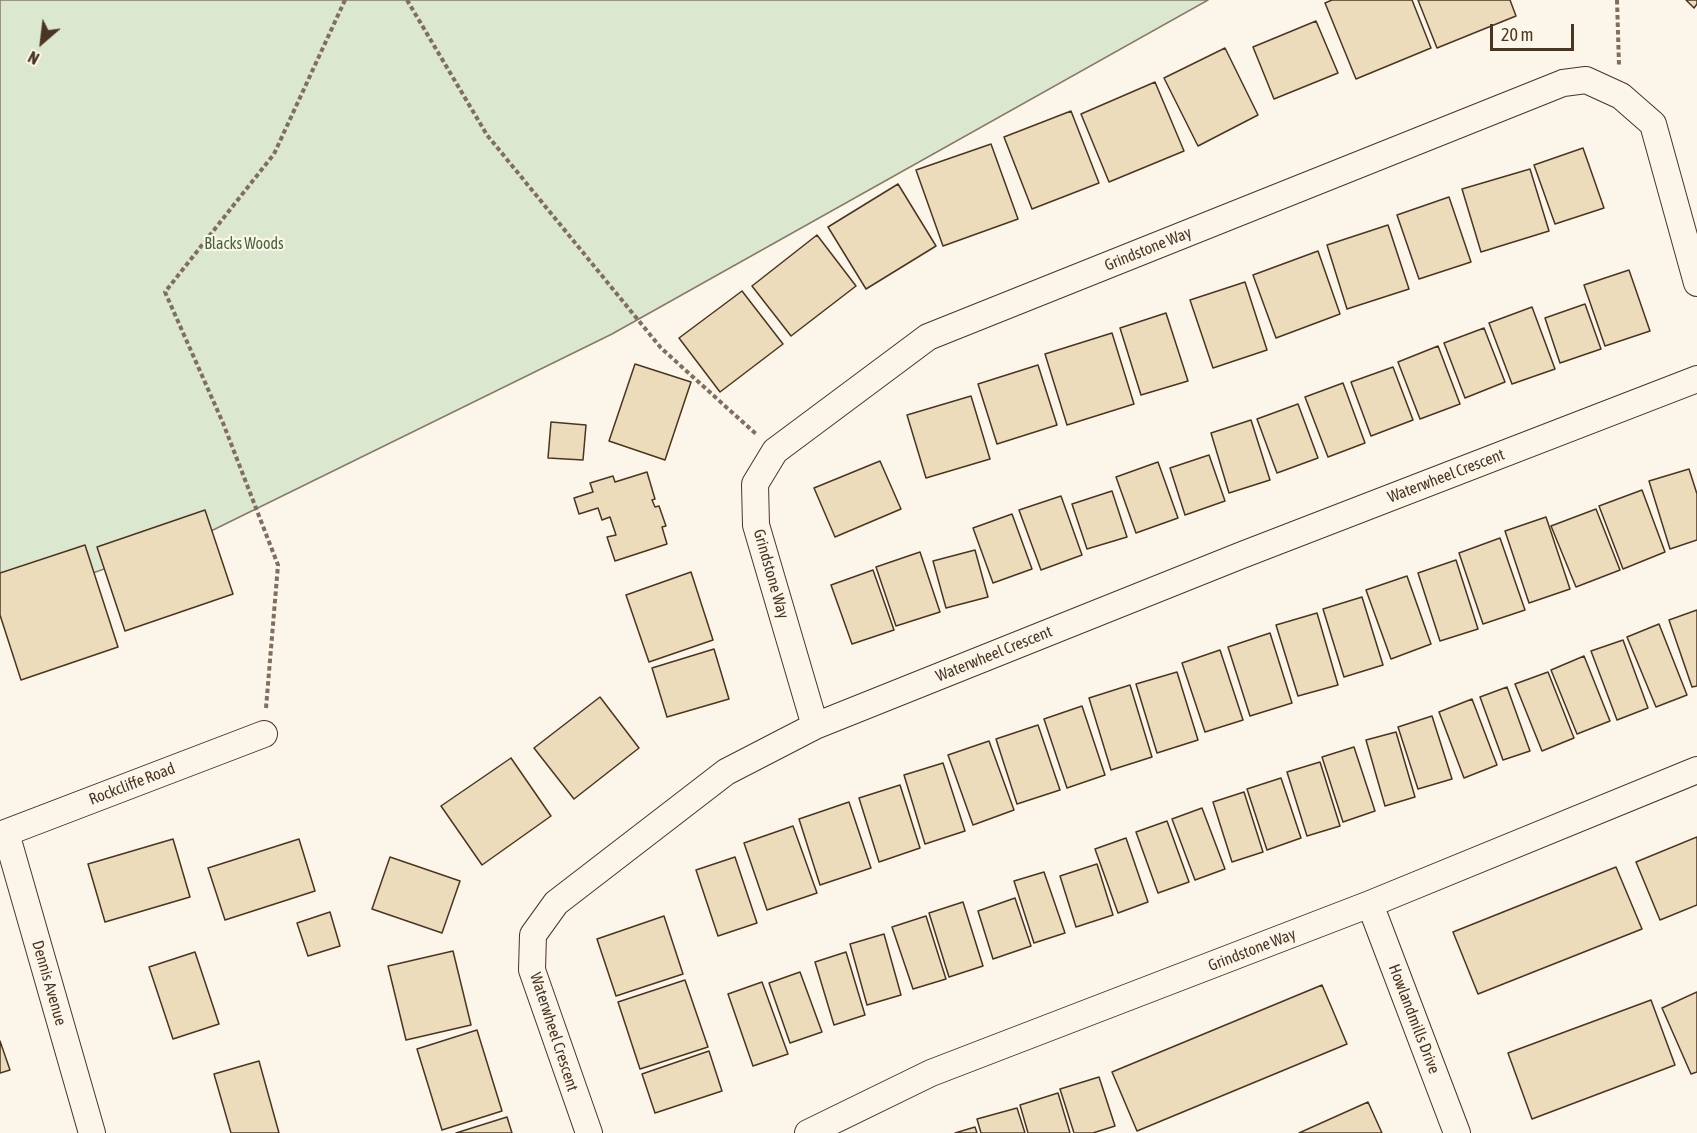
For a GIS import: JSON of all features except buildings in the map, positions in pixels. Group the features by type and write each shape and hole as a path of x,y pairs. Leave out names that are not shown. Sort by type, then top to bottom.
{"street":[{"name":"Grindstone Way","path":"815,726 756,525 755,484 775,450 928,337 1563,83 1586,80 1621,96 1653,124 1697,283"},
{"name":"Waterwheel Crescent","path":"589,1133 532,970 533,935 556,903 726,772 815,726 1242,555 1697,379"},
{"name":"Rockcliffe Road","path":"3,834 264,734"},
{"name":"Grindstone Way","path":"808,1133 931,1073 1370,904 1697,770"},
{"name":"Dennis Avenue","path":"3,834 92,1133"},
{"name":"Howlandmills Drive","path":"1370,904 1457,1133"}],"path":[{"path":"264,734 278,565 223,423 165,292 274,154 345,0"},
{"path":"407,0 487,135 661,348 775,450"},
{"path":"1617,0 1616,25 1621,96"}],"green space":[{"name":"Blacks Woods","path":"0,0 1208,0 612,334 211,531 0,606"}]}
